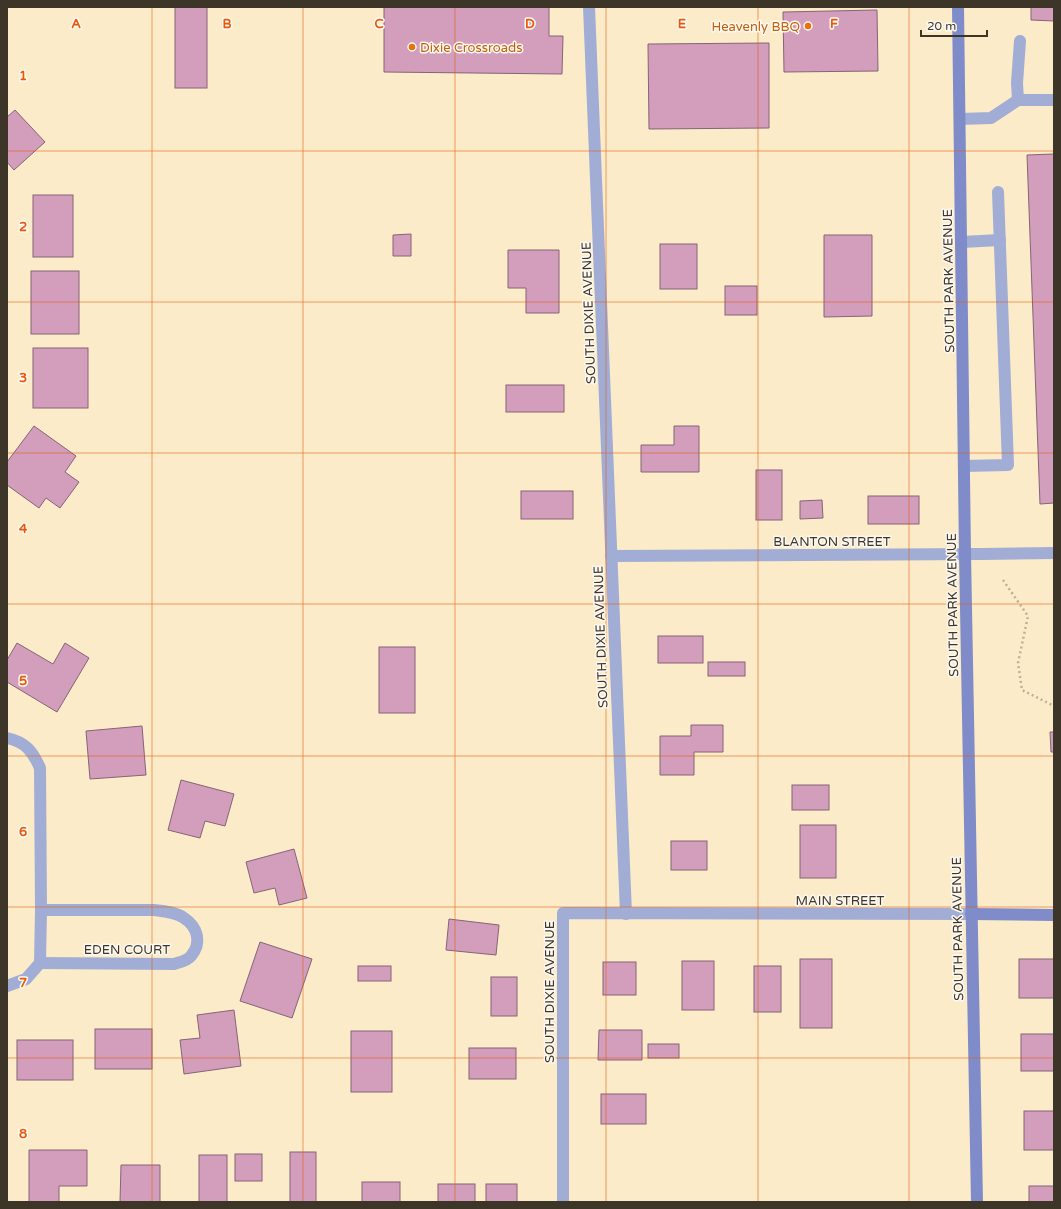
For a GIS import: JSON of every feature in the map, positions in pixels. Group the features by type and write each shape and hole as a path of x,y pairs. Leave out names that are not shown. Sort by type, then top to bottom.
{"street":[{"name":"SOUTH DIXIE AVENUE","path":"563,1202 563,913 626,914 589,7"},
{"name":"SOUTH PARK AVENUE","path":"958,7 965,554 977,1202"},
{"path":"1018,100 1017,83 1020,41"},
{"path":"960,119 991,118 1018,100 1054,100"},
{"path":"964,466 1008,465 998,192"},
{"path":"962,242 1000,240"},
{"name":"BLANTON STREET","path":"611,556 1054,553"},
{"path":"7,738 14,739 29,748 35,756 40,768 41,910 40,963 26,979 7,986"},
{"name":"EDEN COURT","path":"40,963 174,964 184,961 191,956 198,940 196,931 184,917 170,912 154,910 41,910"},
{"name":"MAIN STREET","path":"626,914 1054,915"}],"path":[{"path":"1003,580 1028,616 1018,663 1022,690 1054,706"}],"building":[{"path":"175,7 207,7 207,88 175,88"},
{"path":"384,7 549,7 549,36 563,36 562,74 384,72"},
{"path":"1031,7 1054,7 1054,21 1031,20"},
{"path":"877,10 878,71 784,72 783,12"},
{"path":"769,43 769,128 649,129 648,44"},
{"path":"15,110 45,142 14,170 7,162 7,117"},
{"path":"1054,154 1054,503 1040,504 1027,155"},
{"path":"33,195 73,195 73,257 33,257"},
{"path":"411,234 411,256 393,256 393,235"},
{"path":"824,235 872,235 872,316 824,317"},
{"path":"660,244 697,244 697,289 660,289"},
{"path":"508,250 559,250 559,313 526,313 526,288 508,288"},
{"path":"31,271 79,271 79,334 31,334"},
{"path":"725,286 757,286 757,315 725,315"},
{"path":"33,348 88,348 88,408 33,408"},
{"path":"506,385 564,385 564,412 506,412"},
{"path":"34,426 76,456 65,472 79,482 60,508 46,498 39,508 7,485 7,462"},
{"path":"674,426 699,426 699,472 641,472 641,445 674,445"},
{"path":"756,470 782,470 782,520 756,520"},
{"path":"521,491 573,491 573,519 521,519"},
{"path":"868,496 919,496 919,524 868,524"},
{"path":"822,500 823,518 800,519 800,501"},
{"path":"658,636 703,636 703,663 658,663"},
{"path":"17,643 53,664 65,643 89,658 57,712 7,682 7,660"},
{"path":"379,647 415,647 415,713 379,713"},
{"path":"708,662 745,662 745,676 708,676"},
{"path":"691,725 723,725 723,752 694,752 694,775 660,775 660,736 691,736"},
{"path":"142,726 146,775 90,779 86,731"},
{"path":"1050,732 1054,732 1054,752 1051,752"},
{"path":"181,780 234,794 225,826 205,821 200,838 168,830"},
{"path":"792,785 829,785 829,810 792,810"},
{"path":"800,825 836,825 836,878 800,878"},
{"path":"671,841 707,841 707,870 671,870"},
{"path":"294,849 307,898 279,905 275,888 254,893 246,862"},
{"path":"449,919 499,925 496,955 446,950"},
{"path":"260,942 312,959 292,1018 240,1001"},
{"path":"800,959 832,959 832,1028 800,1028"},
{"path":"1019,959 1054,959 1054,998 1019,998"},
{"path":"682,961 714,961 714,1010 682,1010"},
{"path":"603,962 636,962 636,995 603,995"},
{"path":"358,966 391,966 391,981 358,981"},
{"path":"754,966 781,966 781,1012 754,1012"},
{"path":"491,977 517,977 517,1016 491,1016"},
{"path":"234,1010 241,1066 184,1074 180,1040 200,1038 197,1015"},
{"path":"95,1029 152,1029 152,1069 95,1069"},
{"path":"599,1030 642,1030 642,1060 598,1060"},
{"path":"351,1031 392,1031 392,1092 351,1092"},
{"path":"1021,1034 1054,1034 1054,1071 1021,1071"},
{"path":"17,1040 73,1040 73,1080 17,1080"},
{"path":"648,1044 679,1044 679,1058 648,1058"},
{"path":"469,1048 516,1048 516,1079 469,1079"},
{"path":"601,1094 646,1094 646,1124 601,1124"},
{"path":"1024,1111 1054,1111 1054,1150 1024,1150"},
{"path":"29,1150 87,1150 87,1186 59,1186 59,1202 29,1202"},
{"path":"290,1152 316,1152 316,1202 290,1202"},
{"path":"235,1154 262,1154 262,1181 235,1181"},
{"path":"199,1155 227,1155 227,1202 199,1202"},
{"path":"121,1165 160,1165 160,1202 120,1202"},
{"path":"362,1182 400,1182 400,1202 362,1202"},
{"path":"438,1184 475,1184 475,1202 438,1202"},
{"path":"486,1184 517,1184 517,1202 486,1202"},
{"path":"1029,1186 1054,1186 1054,1202 1029,1202"}],"place":[{"name":"Heavenly BBQ","path":"808,26"},
{"name":"Dixie Crossroads","path":"412,47"}]}
